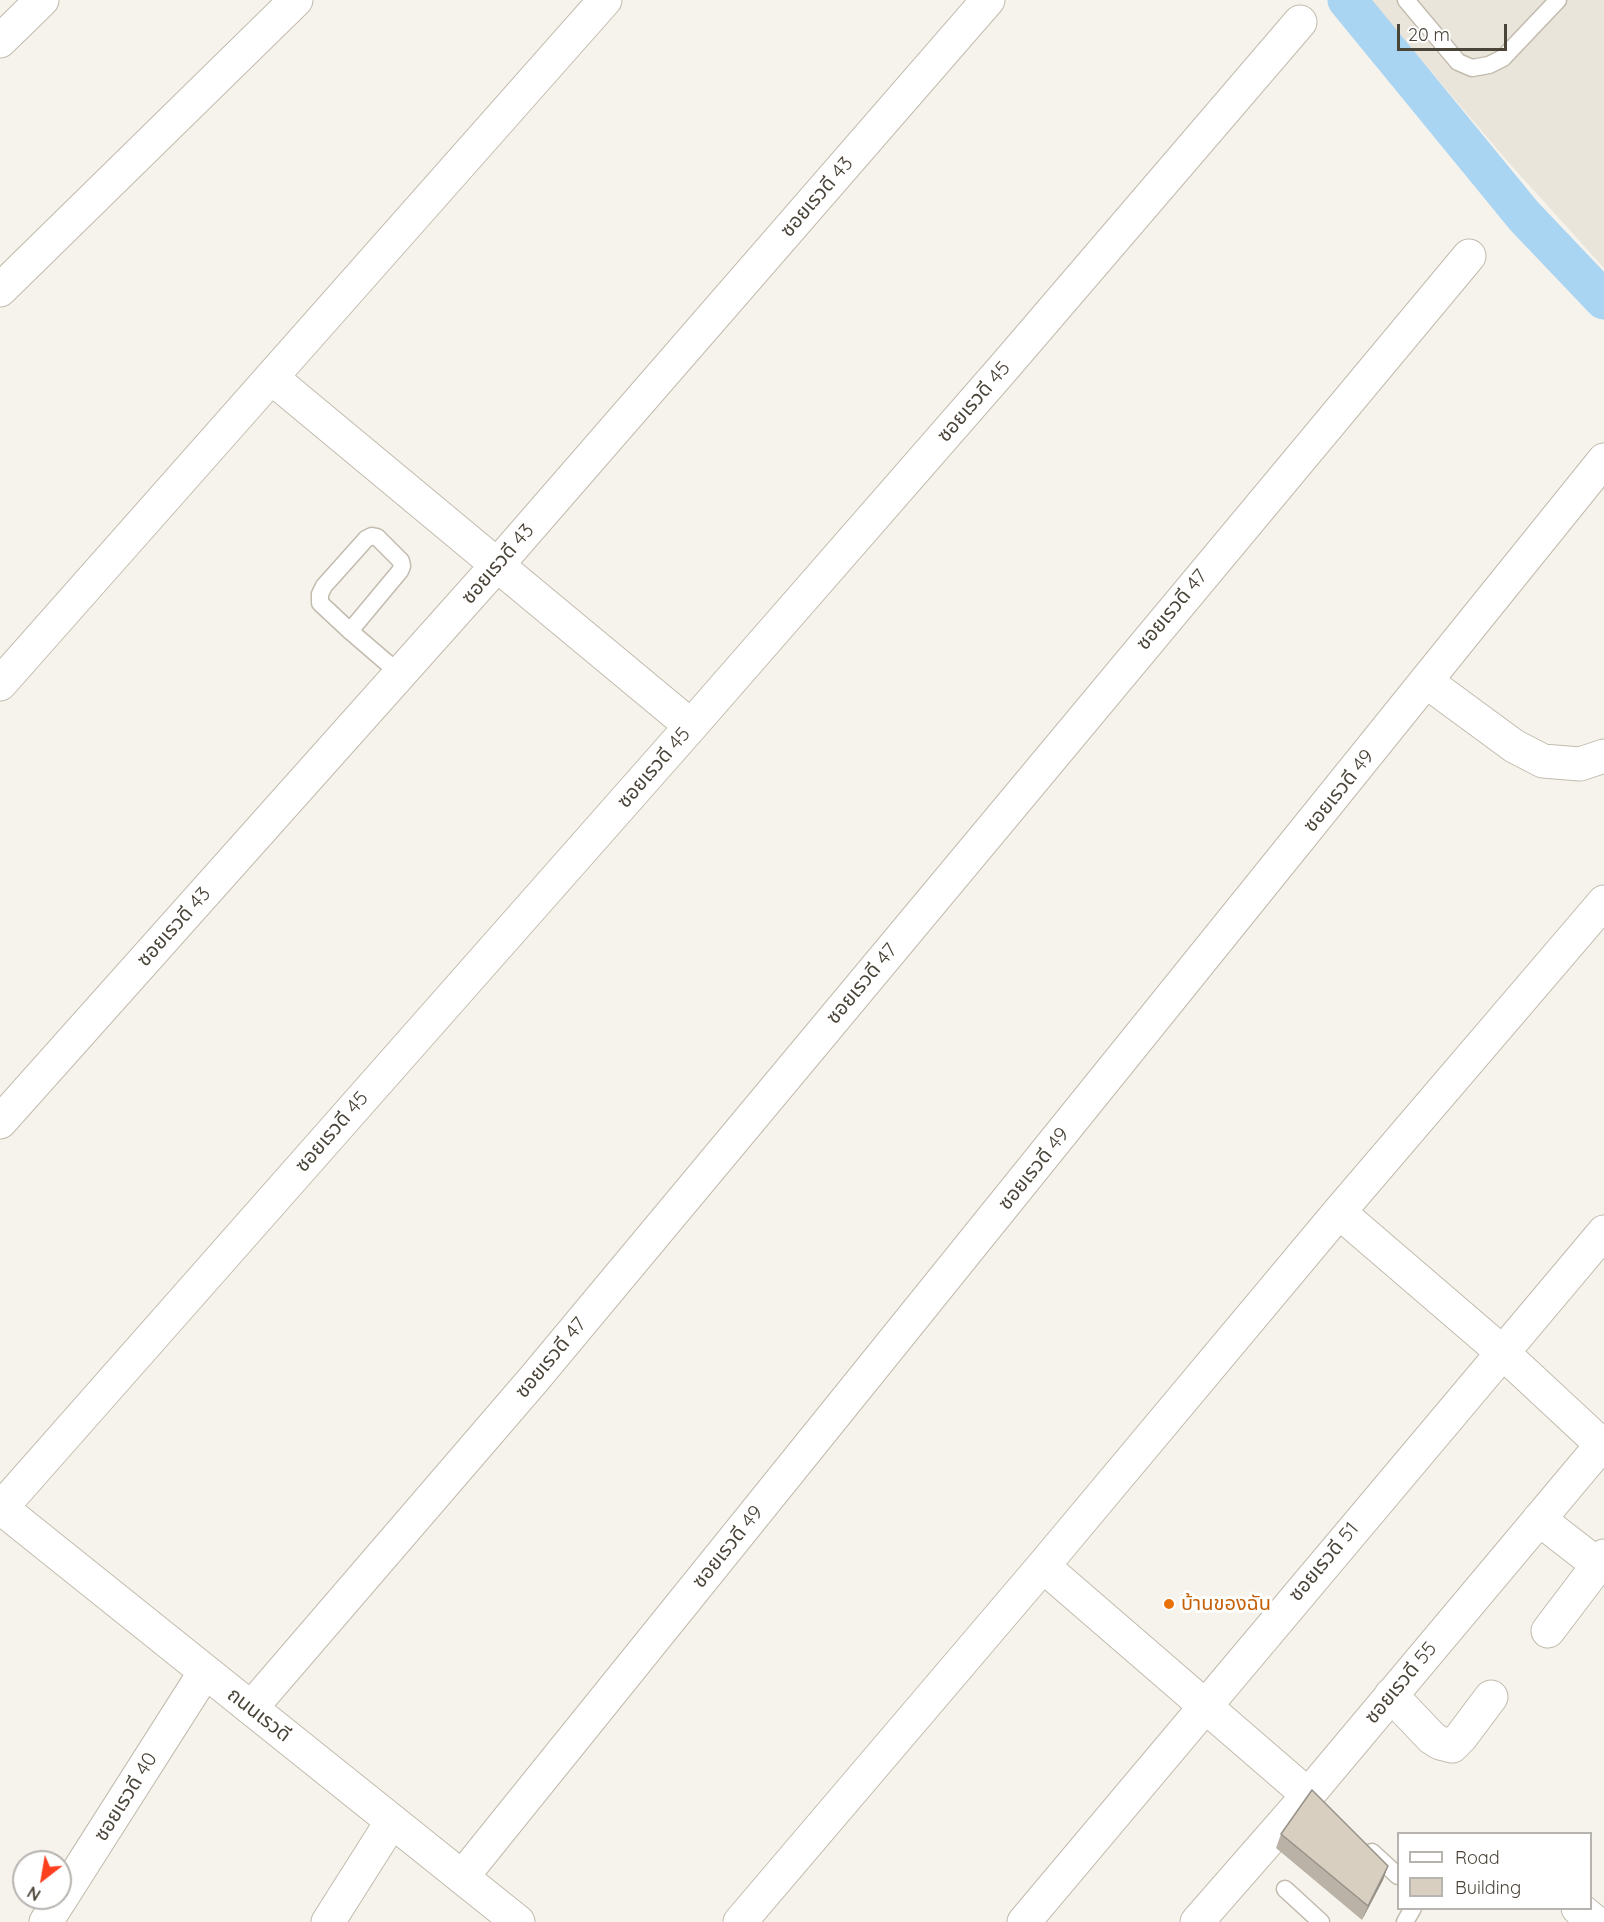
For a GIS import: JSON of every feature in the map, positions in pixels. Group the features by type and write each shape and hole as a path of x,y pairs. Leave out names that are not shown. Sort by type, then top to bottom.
{"street":[{"path":"0,42 42,0"},
{"path":"0,290 296,0"},
{"path":"0,684 605,0"},
{"name":"ซอยเรวดี 43","path":"0,1122 498,564 988,0"},
{"name":"ซอยเรวดี 45","path":"0,1508 691,726 1006,365 1300,22"},
{"name":"ซอยเรวดี 47","path":"251,1708 534,1378 1469,256"},
{"path":"272,378 691,726"},
{"name":"ซอยเรวดี 49","path":"462,1877 1604,460"},
{"path":"1427,682 1514,746 1544,761 1580,764 1604,756"},
{"path":"740,1922 1043,1566 1339,1212 1604,902"},
{"path":"1339,1212 1502,1352 1603,1443"},
{"name":"ซอยเรวดี 51","path":"1024,1922 1604,1232"},
{"name":"ซอยเรวดี 55","path":"1197,1922 1316,1802 1391,1695 1603,1443"},
{"name":"ถนนเรวดี","path":"0,1508 518,1922"},
{"path":"1539,1519 1601,1561 1548,1631"},
{"path":"1043,1566 1316,1802"},
{"name":"ซอยเรวดี 40","path":"46,1922 205,1672"},
{"path":"1391,1695 1432,1738 1452,1746 1491,1697"},
{"path":"328,1922 392,1821"},
{"path":"1580,1910 1595,1922"}],"lane":[{"path":"1406,0 1458,62 1473,68 1489,65 1503,58 1558,0"},
{"path":"350,631 402,566 401,561 377,537 372,536 366,539 324,586 320,594 320,603 350,631 400,674"},
{"path":"1357,1839 1397,1875"},
{"path":"1285,1889 1322,1922"}],"shaded area":[{"path":"1370,0 1604,0 1604,268 1509,163"}],"building":[{"path":"1312,1790 1388,1866 1368,1906 1281,1834"}],"waterway":[{"path":"1347,0 1524,216 1604,300"}],"place":[{"name":"บ้านของฉัน","path":"1169,1604"}]}
